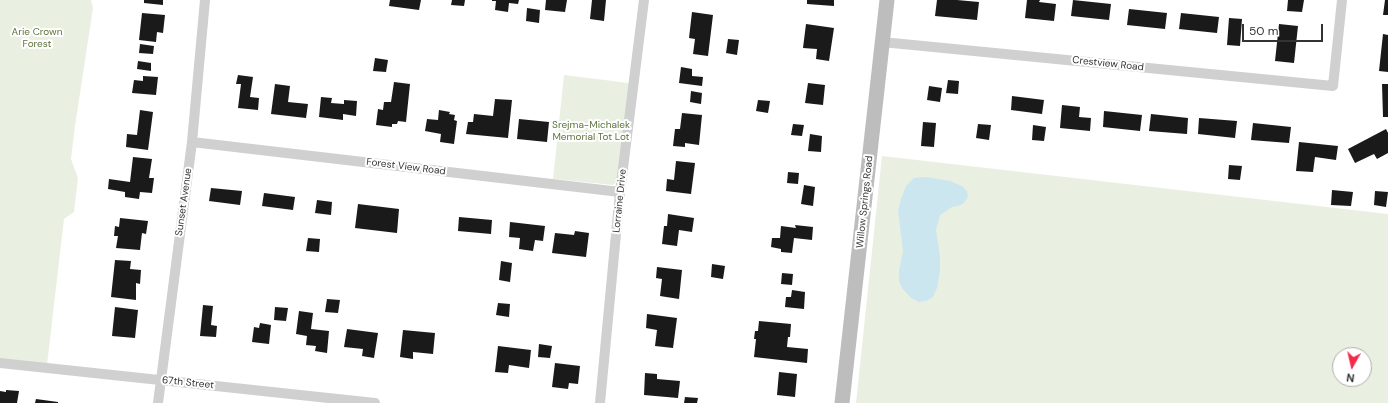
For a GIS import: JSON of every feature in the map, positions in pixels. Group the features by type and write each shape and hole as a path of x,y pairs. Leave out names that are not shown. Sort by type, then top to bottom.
{"main road":[{"name":"Willow Springs Road","path":"842,403 886,0"}],"street":[{"name":"Sunset Avenue","path":"158,403 192,142 205,0"},
{"name":"Lorraine Drive","path":"600,403 620,192 644,0"},
{"name":"Crestview Road","path":"882,42 1333,86 1342,0"},
{"name":"Forest View Road","path":"192,142 620,192"},
{"name":"67th Street","path":"0,363 375,403"}],"green space":[{"name":"Arie Crown Forest","path":"0,0 91,0 93,8 71,159 78,178 74,212 64,219 47,365 0,360"},
{"name":"Srejma-Michalek Memorial Tot Lot","path":"564,75 629,83 618,181 613,185 553,179"},
{"path":"882,156 1388,214 1388,403 856,403"}],"water":[{"path":"926,177 950,181 962,186 967,191 968,197 963,204 952,207 940,215 936,230 940,256 940,271 937,288 933,297 926,301 919,302 911,298 902,288 899,281 899,271 903,251 898,211 906,186 914,178"}],"building":[{"path":"144,0 163,0 163,5 144,3"},
{"path":"390,0 421,0 419,10 389,6"},
{"path":"452,0 465,0 464,6 451,5"},
{"path":"492,0 519,0 518,4 509,3 508,12 495,10 496,1"},
{"path":"546,0 567,0 565,12 545,10"},
{"path":"592,0 606,0 604,21 590,19"},
{"path":"807,0 834,0 834,6 807,4"},
{"path":"937,0 979,2 977,20 935,16"},
{"path":"1027,0 1040,0 1039,2 1056,4 1054,21 1025,18"},
{"path":"1073,0 1111,4 1109,20 1071,16"},
{"path":"1288,0 1304,0 1302,12 1287,11"},
{"path":"1385,0 1388,0 1388,15 1383,15"},
{"path":"527,8 540,10 539,23 526,21"},
{"path":"1129,9 1167,13 1165,29 1127,25"},
{"path":"692,12 713,15 708,56 693,54 695,39 689,38"},
{"path":"142,13 165,15 163,33 157,32 156,42 139,40"},
{"path":"1181,13 1219,17 1217,33 1179,29"},
{"path":"1229,18 1242,19 1240,46 1227,45"},
{"path":"806,24 834,28 829,61 816,59 817,49 803,48"},
{"path":"1279,24 1298,26 1294,63 1275,61"},
{"path":"1383,34 1388,35 1388,72 1379,71"},
{"path":"728,39 739,40 737,55 726,53"},
{"path":"140,44 154,46 153,54 139,53"},
{"path":"375,58 388,60 386,72 373,71"},
{"path":"138,61 151,63 151,71 137,69"},
{"path":"681,67 692,69 692,76 703,77 702,86 679,83"},
{"path":"238,75 253,77 250,97 259,98 258,110 238,108 241,84 236,84"},
{"path":"143,76 158,77 156,95 132,93 134,80 143,81"},
{"path":"948,80 959,81 958,94 946,93"},
{"path":"394,82 410,84 406,122 398,121 397,124 392,124 392,127 376,125 378,109 383,110 384,102 391,102"},
{"path":"808,83 825,85 823,105 805,103"},
{"path":"275,84 290,86 288,102 308,104 306,118 271,114"},
{"path":"1382,84 1388,84 1388,117 1383,117"},
{"path":"929,86 942,88 940,102 927,100"},
{"path":"691,91 702,93 701,104 690,102"},
{"path":"1012,96 1044,100 1042,114 1011,110"},
{"path":"321,97 332,98 331,103 344,104 344,100 357,101 356,116 343,114 343,120 319,117"},
{"path":"495,99 512,100 508,138 466,134 468,122 473,122 474,114 493,116"},
{"path":"758,100 770,101 768,113 756,111"},
{"path":"1062,105 1080,107 1079,117 1091,118 1090,131 1060,128"},
{"path":"140,110 153,112 148,150 126,147 127,134 137,135"},
{"path":"439,110 450,112 449,114 455,115 454,120 457,121 454,144 440,142 441,134 425,131 427,119 438,120"},
{"path":"1104,111 1142,115 1140,131 1103,127"},
{"path":"682,113 702,115 699,145 685,143 685,147 673,146 675,129 680,129"},
{"path":"1151,114 1188,118 1187,134 1149,131"},
{"path":"1199,118 1237,121 1235,138 1198,134"},
{"path":"519,119 549,122 547,142 517,139"},
{"path":"923,122 936,123 934,147 921,146"},
{"path":"1253,123 1291,127 1289,143 1251,140"},
{"path":"793,124 804,125 802,136 791,135"},
{"path":"978,124 991,125 989,140 976,138"},
{"path":"1033,125 1046,127 1044,141 1032,140"},
{"path":"1386,129 1388,133 1388,153 1377,159 1374,154 1355,163 1348,149"},
{"path":"810,134 822,136 821,152 808,151"},
{"path":"1299,142 1338,146 1336,160 1315,157 1313,172 1296,171"},
{"path":"133,157 152,159 149,178 154,178 152,193 140,192 139,199 125,197 125,192 108,189 109,179 130,182"},
{"path":"676,161 695,163 691,194 666,191 667,179 674,180"},
{"path":"1229,165 1242,166 1240,180 1228,179"},
{"path":"788,172 799,173 798,184 787,183"},
{"path":"804,185 815,187 813,206 801,204"},
{"path":"211,188 242,191 240,205 209,201"},
{"path":"1332,190 1353,192 1351,206 1331,205"},
{"path":"1375,191 1388,192 1386,207 1374,205"},
{"path":"264,193 295,197 293,210 262,206"},
{"path":"317,200 332,202 331,215 315,213"},
{"path":"358,204 399,209 397,233 355,228"},
{"path":"668,214 694,218 692,232 679,230 677,246 662,244 664,226 667,226"},
{"path":"459,217 492,220 491,234 458,231"},
{"path":"120,218 148,221 146,234 142,233 140,250 116,248 118,236 114,236 115,226 119,227"},
{"path":"510,222 545,226 543,241 535,240 533,251 519,249 520,238 509,237"},
{"path":"795,225 813,227 812,240 794,238 792,253 781,252 781,249 771,247 772,238 780,238 781,226 796,228"},
{"path":"575,231 589,233 586,257 552,253 555,233 574,235"},
{"path":"308,238 320,239 319,252 306,251"},
{"path":"115,260 131,261 130,269 141,270 140,284 136,283 136,300 111,297"},
{"path":"501,261 512,263 510,282 499,280"},
{"path":"712,264 725,266 723,279 711,277"},
{"path":"657,267 682,270 679,299 660,296 662,279 656,278"},
{"path":"782,273 793,274 792,285 781,284"},
{"path":"792,290 805,292 804,309 785,307 786,297 791,297"},
{"path":"327,299 340,300 338,313 325,312"},
{"path":"498,303 510,304 509,317 496,315"},
{"path":"203,305 213,306 211,325 217,326 216,337 200,336"},
{"path":"115,307 138,310 135,338 112,336"},
{"path":"275,307 288,308 286,321 274,320"},
{"path":"299,311 313,313 311,329 329,331 327,353 315,351 316,346 306,345 307,336 296,334"},
{"path":"647,314 677,318 673,348 655,346 657,330 646,328"},
{"path":"759,321 791,324 790,337 788,337 787,347 808,349 807,363 754,357 756,339 754,339 755,331 758,331"},
{"path":"260,323 271,325 269,344 252,342 254,327 259,328"},
{"path":"347,329 378,333 374,358 362,356 363,349 344,347"},
{"path":"403,330 435,333 433,354 413,352 413,359 400,357"},
{"path":"539,344 552,346 550,358 538,357"},
{"path":"498,346 531,350 529,368 509,365 508,373 495,372"},
{"path":"555,363 580,366 578,384 569,383 568,389 552,387"},
{"path":"779,372 797,374 795,397 777,395"},
{"path":"645,373 657,374 657,379 680,381 678,398 644,395"},
{"path":"6,390 19,391 17,403 0,403 0,391 6,392"},
{"path":"685,397 698,398 697,403 684,403"},
{"path":"36,399 58,402 58,403 35,403"}]}
